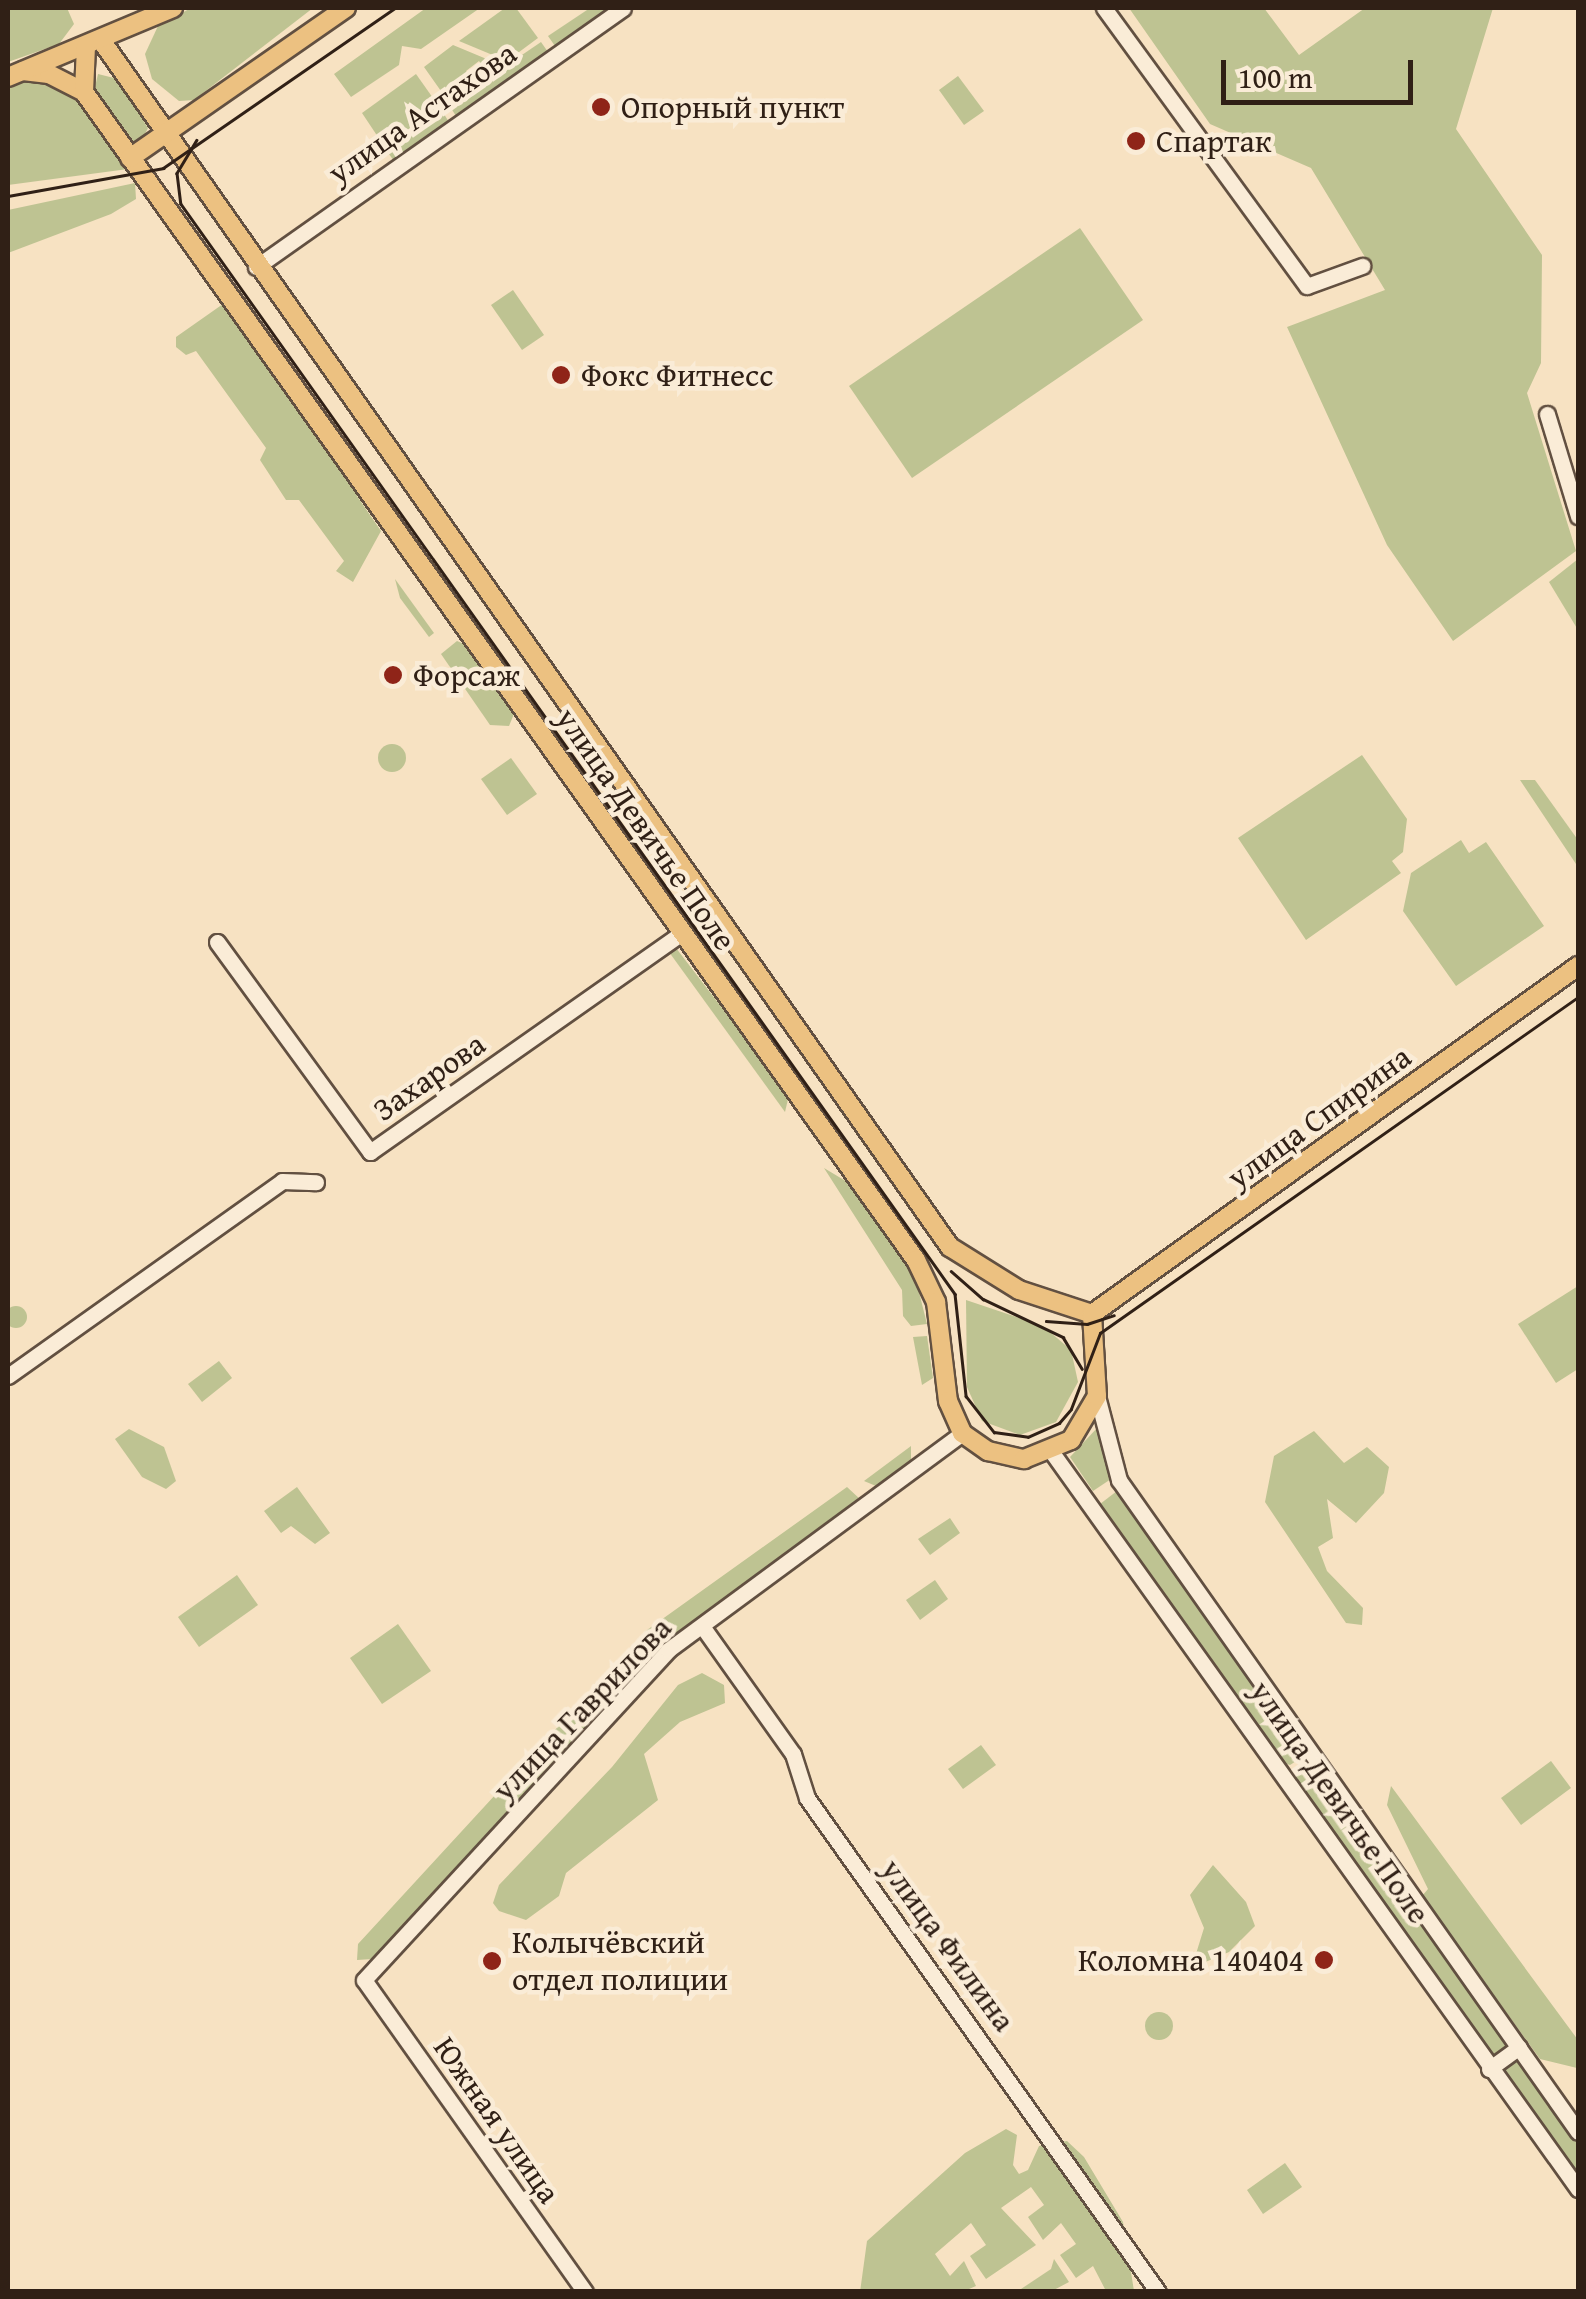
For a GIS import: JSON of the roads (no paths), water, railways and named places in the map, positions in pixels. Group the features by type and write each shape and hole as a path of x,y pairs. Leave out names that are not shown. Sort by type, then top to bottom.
{"main road":[{"path":"15,74 173,8"},
{"path":"130,158 343,8"},
{"path":"15,74 50,74 84,92 93,44"},
{"name":"улица Девичье Поле","path":"93,44 175,151 950,1247 1019,1290 1092,1314 1097,1396"},
{"name":"улица Девичье Поле","path":"84,92 924,1274 936,1302 948,1401 962,1433"},
{"path":"130,158 175,151"},
{"name":"улица Спирина","path":"1092,1314 1578,966"},
{"path":"962,1433 1005,1457 1050,1451 1071,1440 1097,1396"}],"street":[{"name":"улица Астахова","path":"256,267 623,8"},
{"path":"1104,8 1307,286 1362,266"},
{"path":"1547,414 1578,516"},
{"name":"Захарова","path":"217,942 370,1152 682,932"},
{"path":"8,1376 282,1181 316,1182"},
{"name":"улица Девичье Поле","path":"1097,1396 1119,1480 1578,2132"},
{"name":"улица Гаврилова","path":"364,1980 668,1650 962,1433"},
{"name":"улица Девичье Поле","path":"1050,1451 1578,2189"},
{"name":"улица Филина","path":"702,1626 793,1754 807,1798 1158,2292"},
{"path":"1284,1774 1313,1754"},
{"name":"Южная улица","path":"364,1980 585,2292"},
{"path":"1490,2069 1519,2047"}],"tram line":[{"path":"8,196 163,168 395,8"},
{"path":"197,140 177,173 181,204 955,1294 966,1396 994,1432 1028,1437 1059,1423 1071,1409 1100,1333 1578,997"},
{"path":"951,1271 983,1299 1063,1337 1082,1369"},
{"path":"1046,1321 1087,1324 1114,1315"}],"place":[{"name":"Опорный пункт","path":"601,107"},
{"name":"Спартак","path":"1136,141"},
{"name":"Фокс Фитнесс","path":"561,375"},
{"name":"Форсаж","path":"393,675"},
{"name":"Коломна 140404","path":"1324,1960"},
{"name":"Колычёвский отдел полиции","path":"492,1961"}]}
